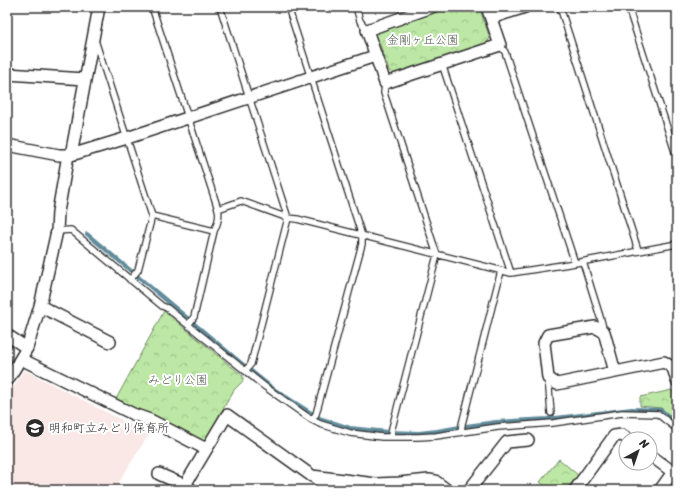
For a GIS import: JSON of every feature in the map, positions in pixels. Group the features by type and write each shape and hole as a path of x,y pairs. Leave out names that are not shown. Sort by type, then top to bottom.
{"street":[{"path":"7,381 27,348 40,306 57,231 58,212 99,7"},
{"path":"427,8 367,30 385,83 500,45 487,7"},
{"path":"491,18 525,7"},
{"path":"7,144 59,155 69,155 127,138 375,56"},
{"path":"7,74 85,79"},
{"path":"40,306 110,342"},
{"path":"615,372 604,332 595,327 548,334 544,343 548,378 557,384 664,362 673,368 677,381"},
{"path":"7,335 27,348"},
{"path":"21,359 133,414 150,420 206,449"},
{"path":"159,474 186,488 206,449 227,415 330,490"},
{"path":"575,490 614,436 618,436"},
{"path":"469,490 507,442 528,440"},
{"path":"658,461 675,474 660,490"},
{"path":"312,476 376,484 399,484 428,480 435,481 447,490"}],"lane":[{"path":"152,7 219,214 194,317 188,325"},
{"path":"220,7 288,218 251,364 245,371"},
{"path":"288,7 362,236 362,244 316,414 312,420"},
{"path":"356,7 360,21 367,30"},
{"path":"560,7 638,250"},
{"path":"628,7 677,158"},
{"path":"94,34 152,216 138,270 130,280"},
{"path":"500,45 505,52 575,263"},
{"path":"442,64 511,273"},
{"path":"385,83 384,93 437,255 391,436"},
{"path":"218,209 241,201 288,218 511,273 583,262 638,250 677,244"},
{"path":"152,216 214,231"},
{"path":"57,231 71,230 162,306 167,308 264,386 320,424 350,433 382,437 418,437 436,436 498,427 553,424 622,413 658,414 677,429"},
{"path":"583,262 604,332"},
{"path":"461,432 502,271"},
{"path":"548,378 551,413"}],"shaded area":[{"path":"24,370 149,434 114,490 7,490 7,398"}],"green space":[{"name":"金剛ヶ丘公園","path":"451,7 479,7 490,38 487,43 394,74 389,71 377,36 381,29"},
{"name":"みどり公園","path":"164,311 243,376 243,381 234,390 204,442 116,399"},
{"path":"672,390 677,406 677,421 661,408 640,406 640,397"},
{"path":"559,459 578,475 566,490 550,490 540,482"}],"waterway":[{"path":"87,234 275,390 319,418 350,428 388,432 419,433 496,422 547,419 632,409 661,410 677,424"}],"place":[{"name":"明和町立みどり保育所","path":"35,428"}]}
